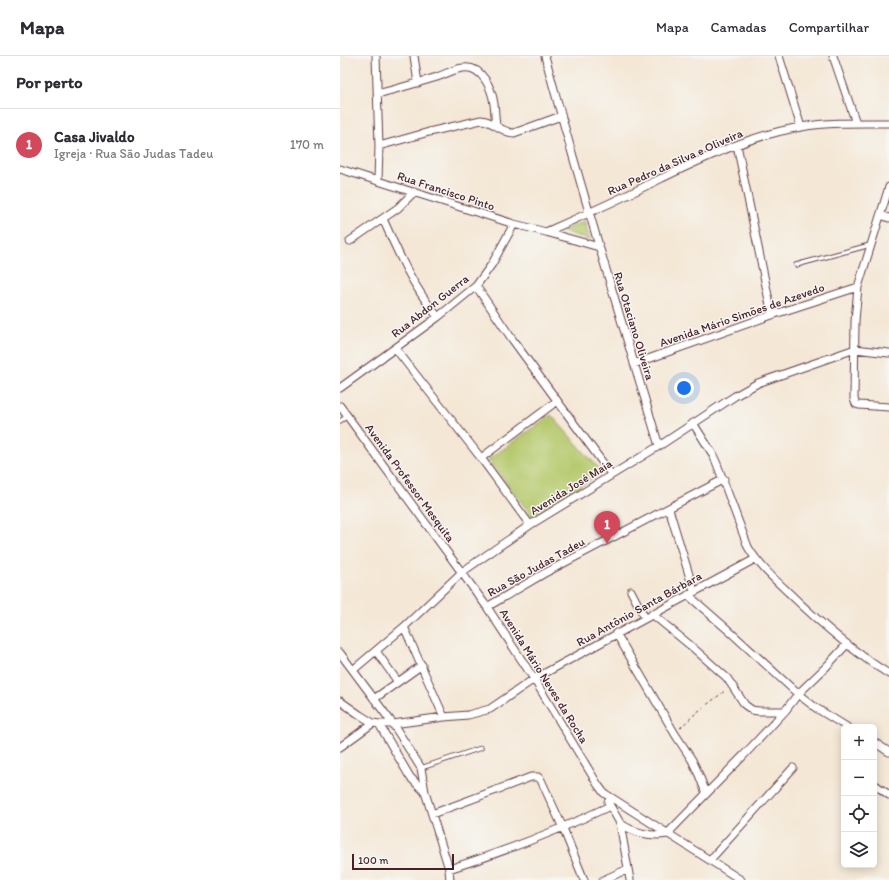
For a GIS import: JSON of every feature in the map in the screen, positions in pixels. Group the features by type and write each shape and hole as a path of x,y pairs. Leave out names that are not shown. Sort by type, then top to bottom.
{"street":[{"path":"376,56 379,146 378,181"},
{"path":"414,56 418,83"},
{"name":"Rua Otaciano Oliveira","path":"545,56 589,213 659,446"},
{"path":"779,56 801,127"},
{"path":"833,56 856,123"},
{"path":"377,94 418,83 464,68 474,69 480,72 486,80 494,103 496,126"},
{"path":"379,146 480,120 486,120 509,133 514,133 561,116"},
{"name":"Rua Pedro da Silva e Oliveira","path":"546,232 737,145 801,127 856,123 889,123"},
{"path":"737,145 772,315"},
{"name":"Rua Francisco Pinto","path":"340,169 514,224 599,247"},
{"path":"889,187 858,287 855,312 854,399 856,404 862,406 889,406"},
{"path":"350,241 398,208 414,192"},
{"path":"881,215 889,218"},
{"path":"383,219 410,277 424,300 438,317"},
{"name":"Rua Abdon Guerra","path":"340,388 438,317 476,286 492,264 514,224"},
{"path":"476,286 557,401 611,474"},
{"name":"Avenida Mário Simões de Azevedo","path":"634,364 772,315 858,287"},
{"path":"395,348 481,458 530,525"},
{"path":"855,349 889,353"},
{"name":"Avenida José Maia","path":"353,670 404,627 462,572 530,525 758,383 855,349"},
{"path":"481,458 557,401"},
{"name":"Avenida Professor Mesquita","path":"340,406 462,572"},
{"path":"693,423 712,453 724,479 746,541 755,559 797,600 847,644 889,674"},
{"name":"Rua São Judas Tadeu","path":"487,607 543,574 724,479"},
{"path":"669,508 694,591"},
{"name":"Rua Antônio Santa Bárbara","path":"376,724 393,724 444,716 468,715 490,709 534,679 616,633 755,559"},
{"name":"Avenida Mário Neves da Rocha","path":"462,572 487,607 534,679 590,773 604,793"},
{"path":"631,591 648,616 691,646 727,678 741,701 752,710 785,711"},
{"path":"688,595 798,694 816,708 842,724"},
{"path":"404,627 444,716"},
{"path":"616,633 675,734 692,760 706,793"},
{"path":"604,793 620,823 626,828 658,836 667,834 744,755 785,711 798,694 847,644"},
{"path":"376,651 398,682"},
{"path":"340,653 393,724 421,768 425,792 450,880"},
{"path":"374,699 422,665"},
{"path":"340,701 376,724 410,777 425,792"},
{"path":"340,747 376,724"},
{"path":"877,744 889,752"},
{"path":"710,860 794,768"},
{"path":"432,814 531,777 538,777 541,780 563,828 584,880"},
{"path":"877,786 889,795"},
{"path":"604,793 740,880"},
{"path":"448,869 478,860 563,828 610,806"},
{"path":"620,823 630,880"},
{"path":"603,880 628,869"}],"lane":[{"path":"796,265 871,244"},
{"path":"340,421 348,416"},
{"path":"421,768 481,748"}],"path":[{"path":"675,734 696,713 732,685"}],"green space":[{"path":"584,221 590,240 562,231"},
{"path":"551,415 602,472 533,517 488,460"}],"place":[{"name":"Casa Jivaldo","path":"607,544"}]}
